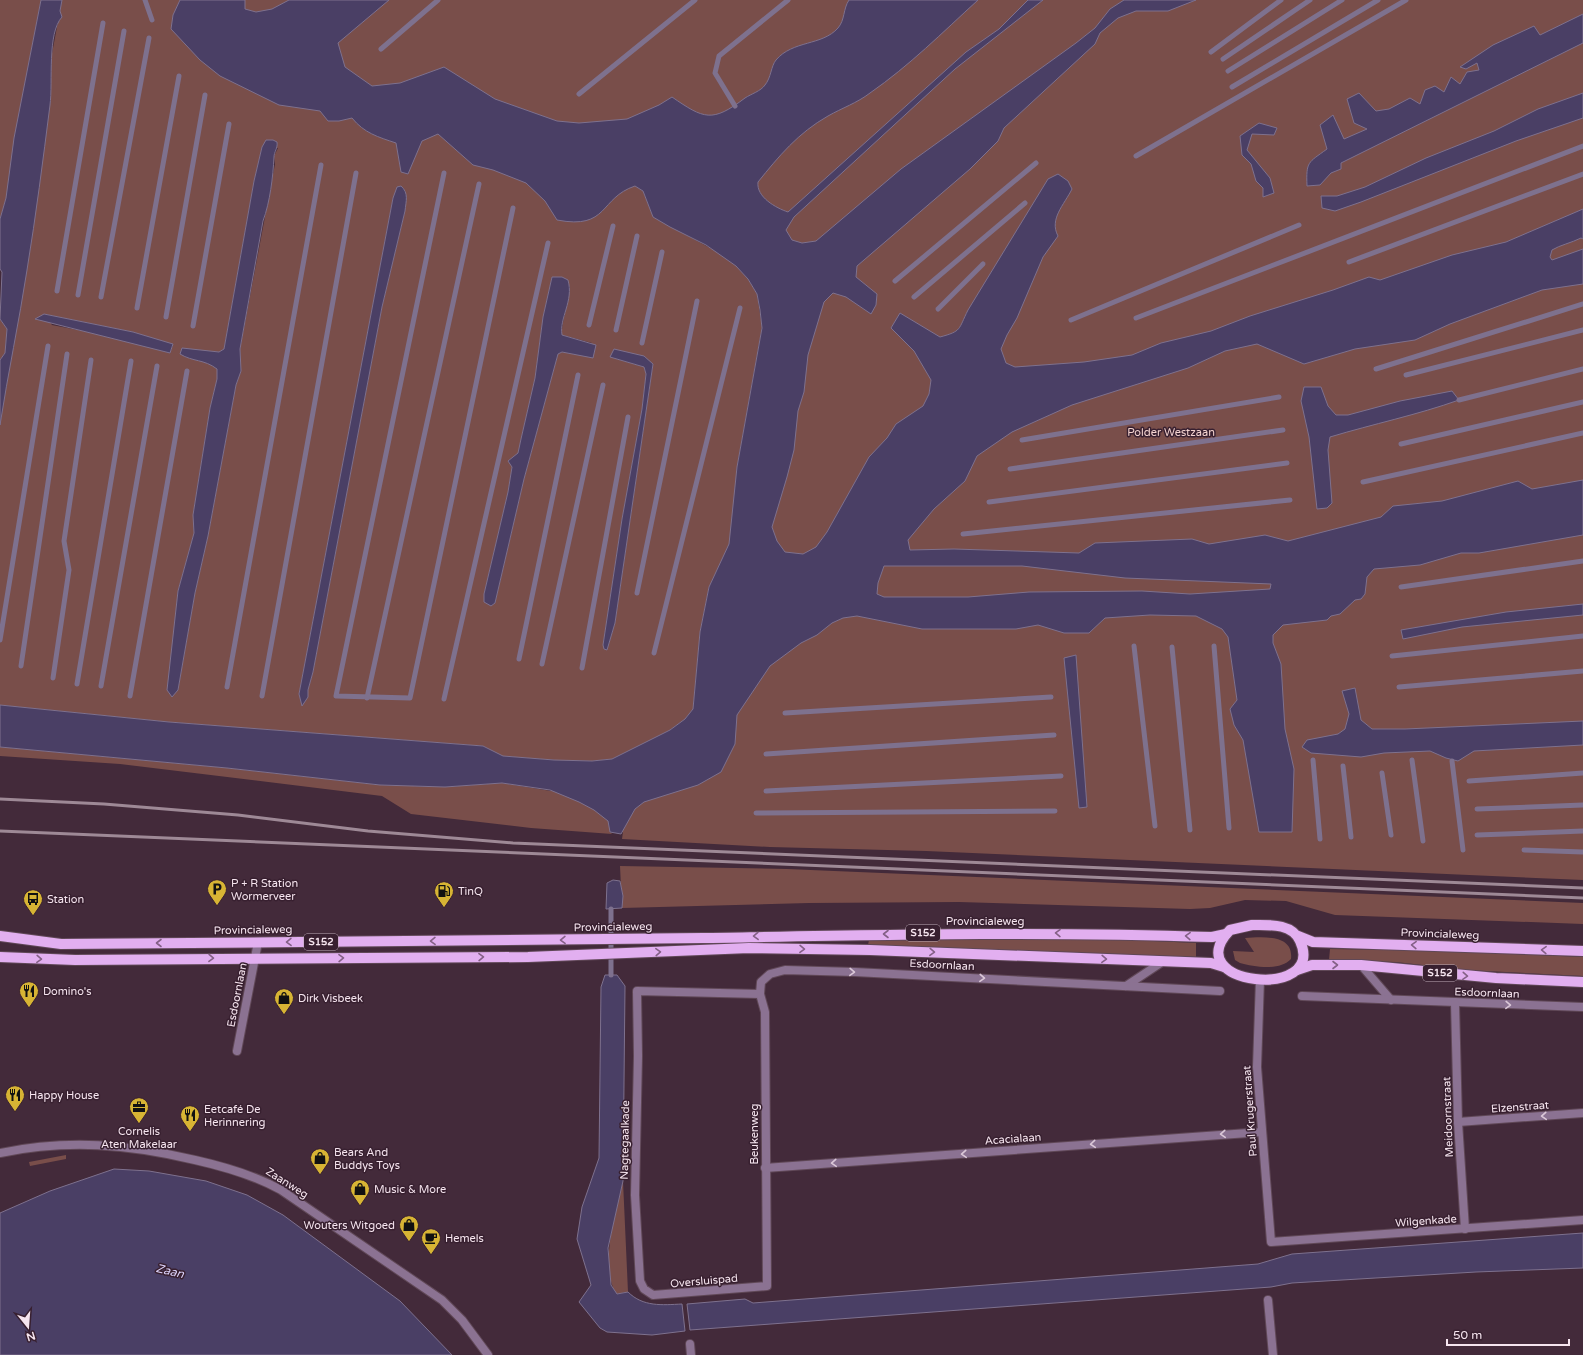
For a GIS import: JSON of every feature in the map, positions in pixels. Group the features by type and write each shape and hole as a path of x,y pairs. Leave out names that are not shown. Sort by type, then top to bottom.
{"main road":[{"name":"S152","path":"1226,934 1238,927 1252,925 1280,926 1291,930 1298,936"},
{"name":"Provincialeweg","path":"0,936 61,944 602,939 1011,933 1212,937 1226,934"},
{"path":"1224,967 1220,953 1221,944 1226,934"},
{"name":"Provincialeweg","path":"1298,936 1313,942 1583,952"},
{"path":"1297,970 1302,964 1304,955 1303,947 1298,936"},
{"name":"S152","path":"0,958 39,960 499,957 619,954 749,948 870,950 1211,963 1224,967 1228,971 1241,977 1260,979 1282,978 1297,970 1312,965 1361,965 1488,977 1583,982"}],"street":[{"name":"Esdoornlaan","path":"237,1051 258,942"},
{"path":"1126,986 1162,962"},
{"path":"1361,965 1391,1000"},
{"name":"Esdoornlaan","path":"761,982 770,974 785,970 855,972 1220,991"},
{"name":"Paul Krugerstraat","path":"1260,979 1257,1067 1271,1242"},
{"name":"Beukenweg","path":"761,982 760,994 765,1012 767,1286"},
{"name":"Nagtegaalkade","path":"644,1289 640,1281 635,1195 638,1056 637,991 760,994"},
{"name":"Esdoornlaan","path":"1302,996 1583,1008"},
{"name":"Meidoornstraat","path":"1455,1003 1458,1122 1465,1229"},
{"name":"Elzenstraat","path":"1458,1122 1583,1113"},
{"name":"Acacialaan","path":"765,1168 1262,1132"},
{"name":"Zaanweg","path":"0,1153 50,1145 118,1145 165,1152 215,1164 260,1178 281,1190 442,1300 462,1320 488,1355"},
{"name":"Wilgenkade","path":"1271,1242 1583,1220"},
{"name":"Oversluispad","path":"644,1289 653,1295 767,1286"},
{"path":"1268,1300 1273,1355"},
{"path":"690,1344 691,1355"}],"green space":[{"path":"0,0 41,0 24,88 6,198 0,219"},
{"name":"Polder Westzaan","path":"62,0 180,0 178,5 186,0 1583,0 1583,880 926,851 770,847 622,839 623,832 610,832 612,834 531,828 411,814 382,796 120,764 0,756 0,747 227,768 380,785 445,787 502,783 551,791 555,760 502,756 483,746 169,722 0,705 0,425 13,342 27,269 51,97 51,59","holes":["262,147 278,148 274,156 275,164 240,349 241,371 236,385 208,536 195,593 178,690 173,643 178,591 194,533 193,515 210,408 218,369 209,362 185,357 195,350 219,352 224,349 254,181","635,180 751,273 764,302 757,401 733,518 737,467 762,327 757,294 748,279 723,255 653,217 643,191 635,186 626,189","393,198 405,211 382,307 313,672 308,690 308,697 302,705 299,694","552,277 562,277 570,287 562,335 592,343 578,355 562,352 558,354 524,479 495,603 491,606 484,594 508,492 512,467 509,461 518,454 535,378 543,317","44,314 133,332 173,345 170,353 104,335 52,325","610,357 653,364 615,623 607,650 603,645 622,519 642,409 646,374 644,367","727,550 693,712 685,719 693,709 700,632 709,587","684,720 664,737 649,741 670,730","643,744 616,761 598,763 556,760 592,761 612,759"]},
{"path":"0,319 7,329 5,353 0,360"},
{"path":"620,866 787,869 1583,903 1583,924 1335,915 1286,901 1245,900 1210,908 1190,909 959,902 809,903 622,908"},
{"path":"973,937 1090,938 1196,943 1196,957 868,945 869,940"},
{"path":"1260,937 1283,941 1288,945 1291,951 1291,959 1286,963 1274,967 1260,967 1240,963 1235,960 1233,951 1254,952 1245,938"},
{"path":"1330,949 1452,951 1583,957 1583,976 1466,970 1396,962 1329,960"},
{"path":"66,1155 66,1159 30,1166 29,1162"},
{"path":"623,1181 628,1292 616,1294 611,1282 609,1253 610,1238"}],"water":[{"path":"41,0 62,0 60,11 62,17 57,24 52,46 51,95 39,188 24,289 0,425 0,360 5,353 7,329 0,319 2,272 0,269 0,219 6,198 14,138"},
{"path":"180,0 245,0 245,9 256,12 272,9 289,0 389,0 338,43 345,67 372,86 400,83 444,67 495,99 557,121 579,123 627,119 659,105 672,97 700,114 716,114 724,111 763,87 769,79 774,63 783,54 791,49 824,38 838,28 842,22 849,0 978,0 926,48 884,83 860,100 833,113 817,123 798,137 781,154 758,182 758,187 763,197 778,208 788,212 966,52 999,29 1028,0 1043,0 955,69 794,217 786,230 792,240 802,243 816,241 901,169 1076,43 1095,28 1110,9 1124,0 1196,0 1168,11 1136,11 1118,18 1100,33 1095,44 1004,128 998,141 970,169 857,266 856,277 877,294 876,305 871,314 846,297 833,293 824,302 808,355 804,392 798,411 794,450 772,527 777,541 785,552 803,554 816,547 827,532 869,457 887,438 896,424 923,406 929,394 931,380 914,351 891,328 900,313 940,337 956,331 961,326 968,310 1048,179 1058,174 1068,181 1072,189 1056,218 1055,224 1058,236 1043,257 1017,318 1001,349 1006,363 1015,367 1084,362 1132,355 1161,343 1211,331 1250,316 1369,277 1380,280 1452,255 1506,242 1583,209 1583,239 1581,238 1555,248 1552,250 1550,257 1552,260 1583,249 1583,284 1542,290 1450,324 1415,340 1355,349 1304,364 1257,344 1225,351 1188,368 1072,405 1012,432 977,456 965,481 934,509 908,540 910,550 954,549 1079,553 1095,543 1192,539 1209,544 1265,535 1288,541 1381,517 1393,506 1442,501 1518,481 1532,489 1583,480 1583,535 1479,553 1461,553 1420,565 1374,569 1367,577 1365,594 1361,599 1355,600 1340,614 1331,616 1327,620 1283,625 1273,635 1273,643 1281,664 1285,729 1294,769 1292,832 1259,832 1243,740 1234,725 1230,709 1237,700 1228,637 1222,629 1196,616 1150,615 1105,618 1089,633 1064,633 1038,625 1016,629 922,629 857,616 843,618 832,623 817,635 801,643 770,666 737,715 735,744 721,772 698,785 644,802 635,809 621,834 610,832 608,821 594,810 579,802 550,790 502,783 445,787 380,785 227,768 0,747 0,705 169,722 483,746 503,756 592,761 612,759 670,730 685,719 693,709 700,632 709,587 729,544 737,467 762,328 757,294 748,279 736,266 706,245 653,217 643,191 635,186 623,191 595,217 586,221 574,222 557,220 545,201 526,183 493,170 473,165 438,134 422,141 408,174 401,172 396,143 366,131 352,118 339,121 328,121 320,111 279,105 220,76 200,60 171,29 173,15","holes":["884,566 1022,566 1125,578 1271,584 1270,589 1190,594 1142,591 1029,592 968,597 884,597 877,594 878,583"]},
{"path":"1583,14 1583,43 1341,163 1341,169 1331,173 1320,185 1307,186 1307,172 1310,163 1327,149 1320,125 1333,115 1344,139 1367,129 1354,123 1347,99 1359,93 1376,111 1389,109 1410,98 1420,104 1425,90 1435,86 1444,92 1451,77 1460,84 1467,72 1479,70 1477,63 1466,69 1460,67 1493,45 1534,26 1540,35"},
{"path":"1583,93 1583,118 1516,141 1335,211 1322,208 1321,196 1337,196 1365,187 1426,158 1494,131 1538,109"},
{"path":"1259,123 1277,128 1274,135 1252,134 1247,150 1270,178 1274,193 1263,197 1263,188 1256,181 1251,164 1242,155 1240,136"},
{"path":"266,140 273,140 277,142 277,146 274,155 269,198 263,221 240,349 241,371 236,385 208,536 195,593 178,690 172,697 167,690 178,591 194,533 193,515 210,408 217,379 217,369 208,364 180,354 182,348 219,352 224,349 254,181 262,147"},
{"path":"401,186 406,194 405,211 382,307 313,672 308,690 308,697 302,706 299,694 393,198 397,187"},
{"path":"552,277 562,277 568,280 569,295 563,322 562,335 596,345 593,358 562,352 558,354 524,479 495,603 491,606 484,602 484,594 508,492 512,467 508,461 518,453 535,378 543,317"},
{"path":"44,314 133,332 173,344 170,353 35,319"},
{"path":"614,349 644,356 653,364 615,623 607,650 604,649 603,645 622,519 642,409 646,374 644,367 610,357"},
{"path":"1304,387 1321,387 1328,406 1336,415 1348,415 1400,401 1452,391 1459,400 1330,437 1328,450 1332,503 1327,508 1317,509 1309,437 1301,401"},
{"path":"1583,604 1583,615 1462,627 1403,639 1401,630 1506,612"},
{"path":"1076,655 1087,807 1079,808 1064,658"},
{"path":"1355,688 1361,720 1372,729 1405,729 1583,721 1583,745 1474,751 1458,761 1446,758 1430,751 1384,753 1361,757 1311,753 1302,747 1307,740 1338,734 1345,729 1349,714 1342,691"},
{"path":"613,880 620,881 623,896 622,908 606,909 607,883"},
{"path":"605,975 617,975 625,986 623,1181 608,1248 611,1285 617,1294 628,1292 646,1303 660,1305 682,1304 685,1331 652,1335 607,1332 600,1328 579,1302 591,1285 577,1239 582,1207 599,1158 601,987"},
{"name":"Zaan","path":"114,1169 149,1171 206,1181 247,1195 283,1215 400,1301 452,1355 0,1355 0,1213 50,1191"},
{"path":"1583,1233 1583,1268 1476,1272 1292,1283 1271,1287 690,1330 687,1304 745,1299 753,1303 1258,1264 1292,1254"}],"waterway":[{"path":"145,0 152,20"},
{"path":"381,49 438,0"},
{"path":"579,94 695,0"},
{"path":"735,106 715,73 719,56 788,0"},
{"path":"1211,52 1281,0"},
{"path":"1223,59 1310,0"},
{"path":"1228,71 1342,0"},
{"path":"1232,87 1378,0"},
{"path":"1136,156 1406,0"},
{"path":"57,291 103,23"},
{"path":"78,295 124,31"},
{"path":"101,297 149,38"},
{"path":"137,308 179,76"},
{"path":"166,317 205,95"},
{"path":"193,326 229,124"},
{"path":"1136,318 1583,146"},
{"path":"895,281 1036,163"},
{"path":"227,687 321,165"},
{"path":"262,696 356,173"},
{"path":"444,173 336,696 410,698 513,208"},
{"path":"1349,262 1583,174"},
{"path":"367,698 479,184"},
{"path":"914,297 1025,203"},
{"path":"1071,320 1299,225"},
{"path":"589,325 613,226"},
{"path":"616,330 637,236"},
{"path":"444,699 548,243"},
{"path":"642,343 662,252"},
{"path":"938,309 983,264"},
{"path":"637,593 697,301"},
{"path":"1376,369 1583,304"},
{"path":"654,653 740,308"},
{"path":"1406,375 1583,330"},
{"path":"0,640 48,346"},
{"path":"21,666 67,354"},
{"path":"53,678 69,570 64,541 91,360"},
{"path":"77,684 131,361"},
{"path":"101,686 157,366"},
{"path":"1459,400 1583,369"},
{"path":"130,696 187,371"},
{"path":"519,659 578,375"},
{"path":"542,664 603,385"},
{"path":"1022,440 1279,397"},
{"path":"1401,444 1583,402"},
{"path":"582,668 628,417"},
{"path":"1010,469 1283,430"},
{"path":"1363,482 1583,433"},
{"path":"989,502 1287,463"},
{"path":"963,534 1290,500"},
{"path":"1401,587 1583,561"},
{"path":"1392,656 1583,636"},
{"path":"1134,646 1155,826"},
{"path":"1214,646 1229,828"},
{"path":"1172,647 1190,830"},
{"path":"1399,687 1583,671"},
{"path":"785,713 1051,697"},
{"path":"766,754 1054,735"},
{"path":"1313,760 1320,839"},
{"path":"1412,760 1423,841"},
{"path":"1452,761 1463,850"},
{"path":"1343,766 1351,837"},
{"path":"1382,773 1391,835"},
{"path":"1469,781 1583,773"},
{"path":"766,791 1061,776"},
{"path":"1477,809 1583,805"},
{"path":"756,813 1055,811"},
{"path":"1477,835 1583,831"},
{"path":"1524,850 1583,852"},
{"path":"611,909 611,975"}],"railway":[{"path":"0,799 104,804 238,815 368,831 513,843 1583,888"},
{"path":"0,831 1583,898"}],"place":[{"name":"P + R Station Wormerveer","path":"217,906"},
{"name":"TinQ","path":"444,908"},
{"name":"Station","path":"33,916"},
{"name":"Domino's","path":"29,1008"},
{"name":"Dirk Visbeek","path":"284,1015"},
{"name":"Happy House","path":"15,1112"},
{"name":"Cornelis Aten Makelaar","path":"139,1124"},
{"name":"Eetcafé De Herinnering","path":"190,1132"},
{"name":"Bears And Buddys Toys","path":"320,1175"},
{"name":"Music & More","path":"360,1206"},
{"name":"Wouters Witgoed","path":"409,1242"},
{"name":"Hemels","path":"431,1255"}]}
